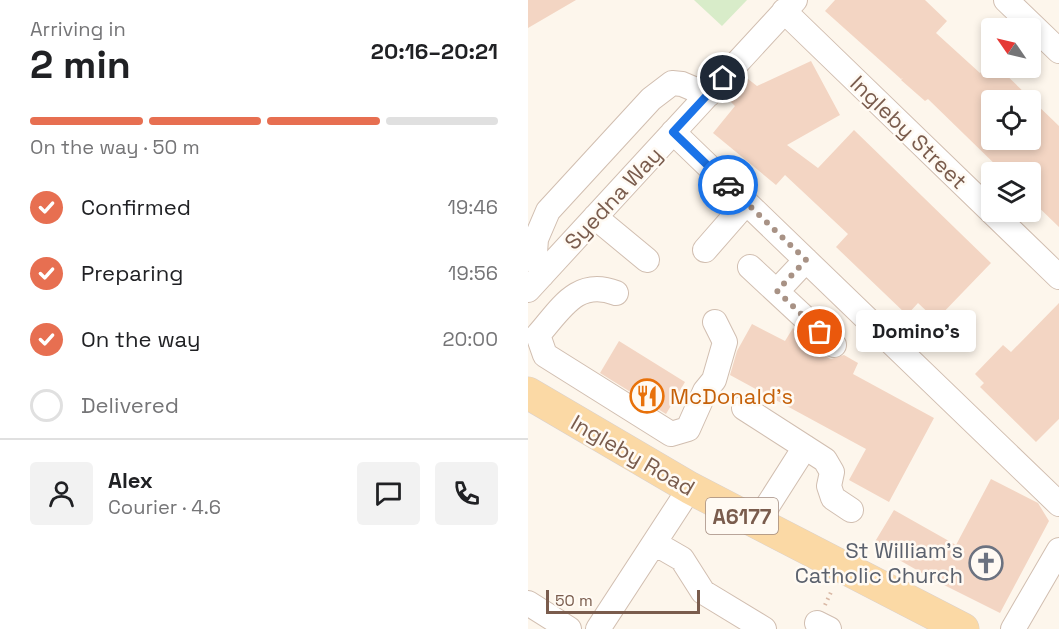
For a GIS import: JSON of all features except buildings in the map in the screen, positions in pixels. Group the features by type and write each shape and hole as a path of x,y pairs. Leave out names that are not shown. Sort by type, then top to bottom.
{"main road":[{"name":"Ingleby Road","path":"534,400 756,524 963,629"}],"street":[{"path":"1006,0 1059,51"},
{"name":"Syedna Way","path":"535,282 789,6"},
{"name":"Ingleby Street","path":"789,6 1059,277"},
{"path":"535,282 537,218 548,211 658,92 672,83 682,84 708,95"},
{"path":"673,132 1059,504"},
{"path":"705,250 746,202"},
{"path":"595,217 647,260"},
{"path":"777,291 806,260"},
{"path":"750,267 834,345"},
{"path":"616,293 603,288 589,289 573,295 538,335 545,356 671,434 688,429 705,391 704,375 716,322"},
{"path":"744,408 825,460 832,472 829,486 833,498 851,510"},
{"path":"756,524 805,447"},
{"path":"598,629 656,544 690,488"},
{"path":"656,544 682,559 703,592 764,629"},
{"path":"1013,629 1059,550"},
{"path":"528,603 569,629"}],"path":[{"path":"823,626 842,568"}],"green space":[{"path":"694,0 747,0 722,26"}],"way so far":[{"path":"728,185 806,260 777,291 820,332"}],"place":[{"name":"Domino's","path":"820,332"},
{"name":"McDonald's","path":"647,396"},
{"name":"St William's Catholic Church","path":"986,563"}],"route":[{"path":"723,78 673,132 728,185"}]}
